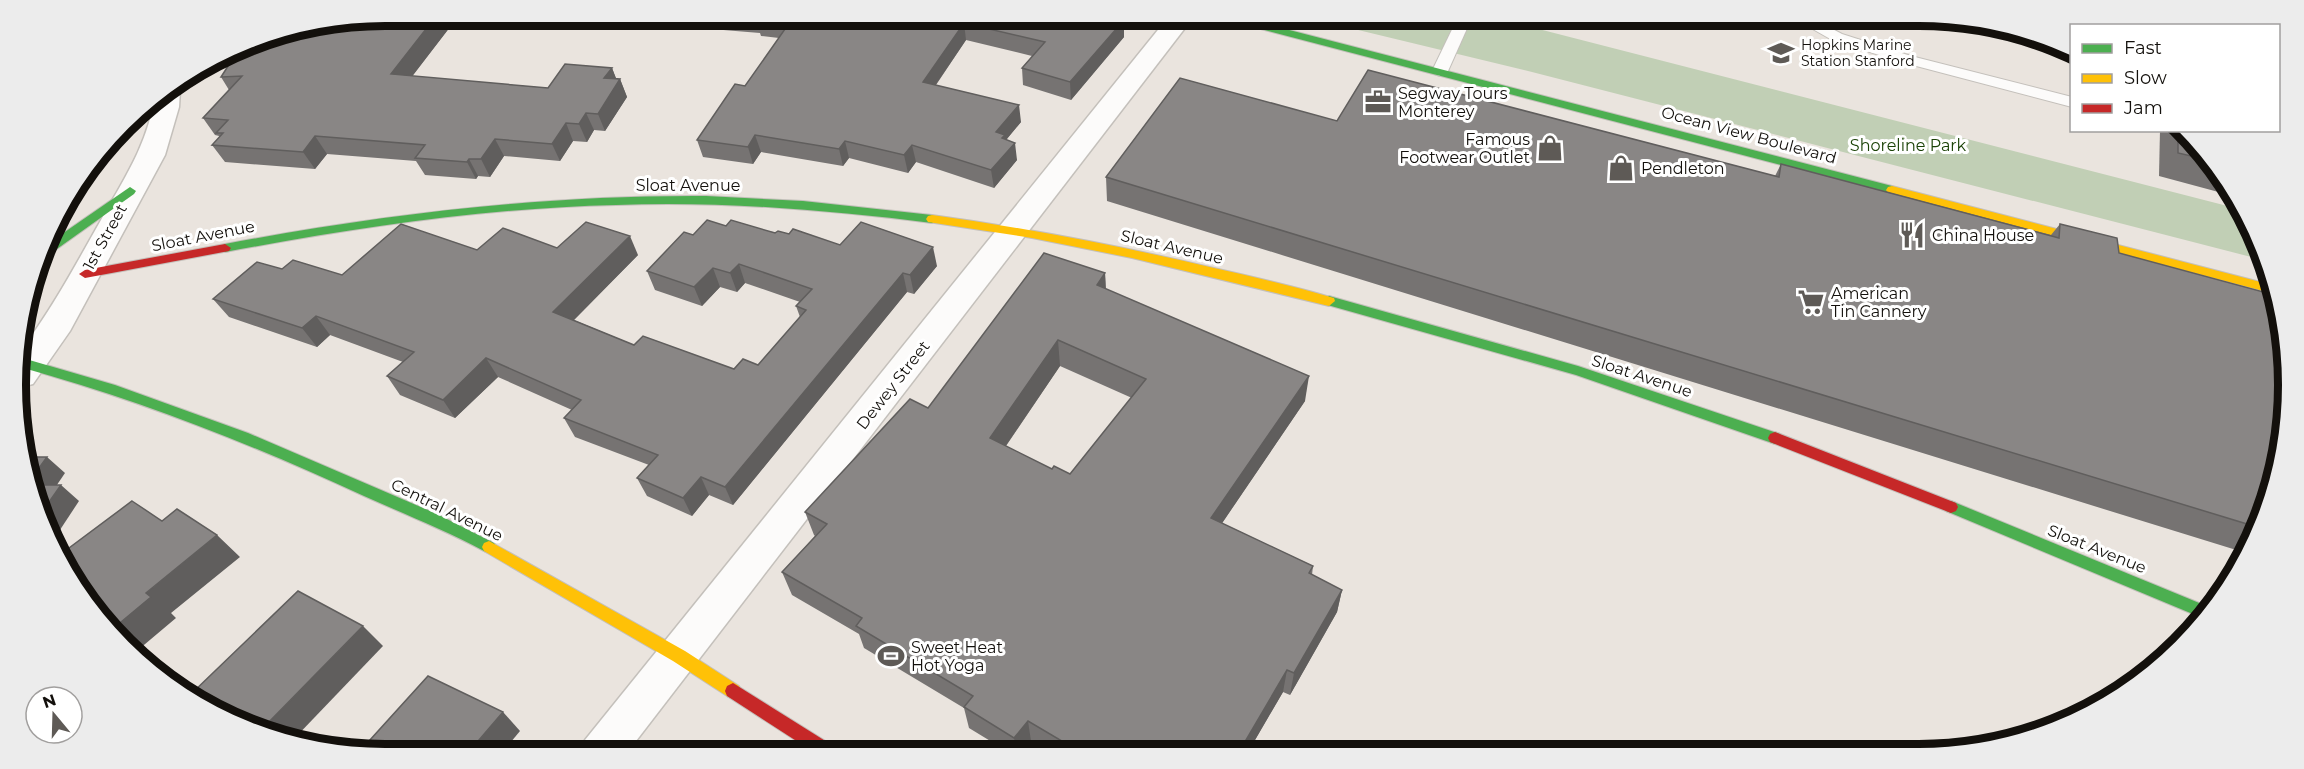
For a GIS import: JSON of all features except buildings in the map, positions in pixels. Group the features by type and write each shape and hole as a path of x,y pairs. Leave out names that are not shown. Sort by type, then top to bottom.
{"street":[{"name":"Dewey Street","path":"608,744 1016,230 1174,26"},
{"name":"Ocean View Boulevard","path":"1262,26 2265,288"},
{"name":"1st Street","path":"26,363 58,323 150,155 161,129 168,99"},
{"path":"53,246 130,191"},
{"name":"Sloat Avenue","path":"85,274 332,228 418,216 604,201 727,201 838,207 1016,230 1137,255 1360,309 1630,388 1813,453 2199,609"},
{"name":"Central Avenue","path":"26,368 182,412 328,472 477,540 679,656 815,744"}],"lane":[{"path":"1440,71 1462,26"},
{"path":"1816,26 1838,37 1906,59 2070,101"}],"green space":[{"name":"Shoreline Park","path":"1342,26 1527,26 2231,207 2255,258 1532,72"}],"traffic: fast":[{"path":"1261,26 1892,190"},
{"path":"54,245 130,191"},
{"path":"225,248 392,220 560,203 706,200 835,208 932,219"},
{"path":"1329,301 1578,371 1775,438"},
{"path":"26,364 111,389 243,437 432,518 489,547"},
{"path":"1951,507 2199,609"}],"traffic: slow":[{"path":"1892,190 2265,288"},
{"path":"932,219 1082,243 1231,276 1329,301"},
{"path":"489,547 679,656 733,691"}],"traffic: jam":[{"path":"85,274 225,248"},
{"path":"1775,438 1951,507"},
{"path":"733,691 815,744"}],"place":[{"name":"Hopkins Marine Station Stanford","path":"1781,53"},
{"name":"Segway Tours Monterey","path":"1378,102"},
{"name":"Famous Footwear Outlet","path":"1550,148"},
{"name":"Pendleton","path":"1621,168"},
{"name":"China House","path":"1912,235"},
{"name":"American Tin Cannery","path":"1811,302"},
{"name":"Sweet Heat Hot Yoga","path":"891,656"}]}
